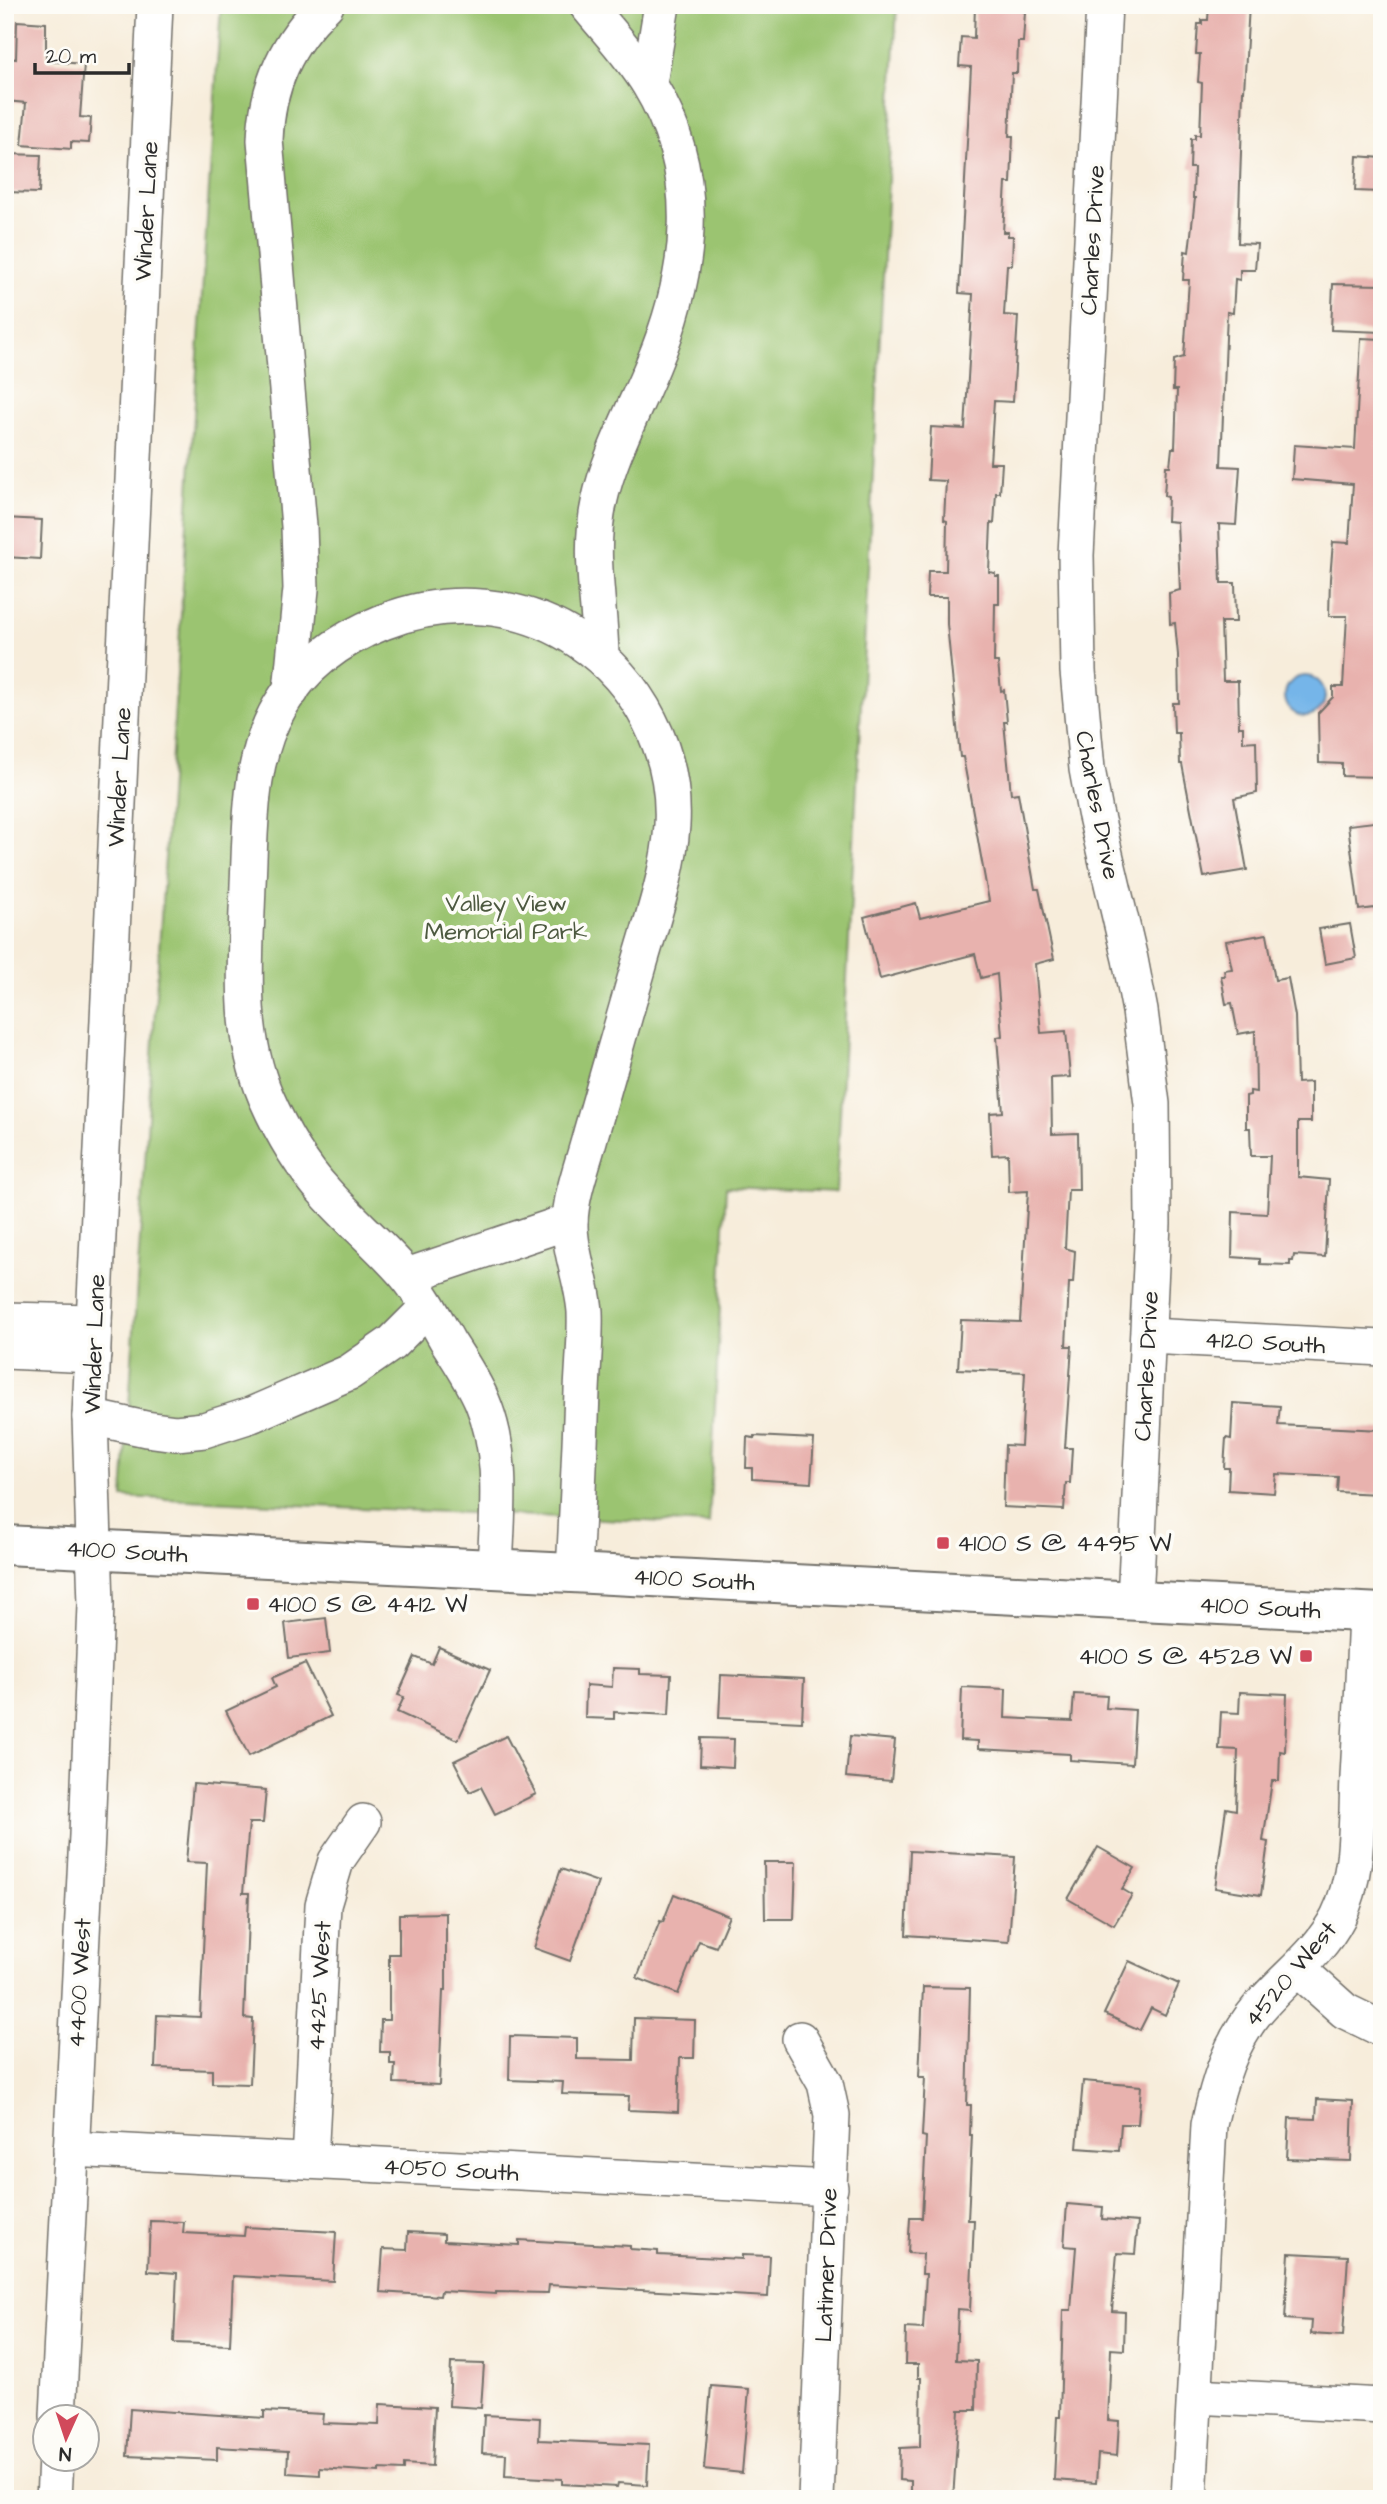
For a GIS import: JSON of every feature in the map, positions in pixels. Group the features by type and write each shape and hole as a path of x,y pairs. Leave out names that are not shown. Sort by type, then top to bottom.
{"main road":[{"name":"4100 South","path":"5,1545 1374,1613"}],"street":[{"name":"Winder Lane","path":"95,1550 90,1417 155,5"},
{"path":"291,691 301,589 299,526 265,129 270,94 286,52 326,5"},
{"path":"587,5 649,83 665,115 678,158 685,203 686,247 682,276 669,326 610,465 599,501 594,537 594,566 601,656"},
{"path":"649,83 662,5"},
{"name":"Charles Drive","path":"1104,5 1076,555 1077,671 1087,769 1130,959 1142,1023 1152,1104 1154,1187 1135,1601"},
{"path":"495,1570 498,1472 492,1428 475,1386 407,1276 321,1188 301,1160 269,1103 251,1050 245,1007 252,791 268,730 280,705 321,657 364,629 394,617 429,608 489,606 514,612 560,630 601,656 636,697 661,747 671,798 672,825 662,881 583,1163 570,1220 572,1247 585,1309 574,1573"},
{"path":"407,1276 570,1220"},
{"path":"90,1417 176,1433 204,1430 251,1415 350,1372 392,1343 428,1307"},
{"path":"5,1320 94,1339"},
{"name":"4120 South","path":"1148,1336 1382,1348"},
{"path":"5,1351 94,1339"},
{"name":"4400 West","path":"59,2402 87,1835 96,1605 95,1550"},
{"name":"4520 West","path":"1189,2499 1209,2125 1214,2099 1230,2053 1242,2031 1259,2008 1326,1937 1337,1918 1352,1878 1374,1613"},
{"name":"4425 West","path":"310,2161 323,1905 336,1861 363,1822"},
{"path":"1298,1969 1345,2011 1382,2029"},
{"name":"Latimer Drive","path":"800,2039 825,2083 832,2115 816,2499"},
{"name":"4050 South","path":"71,2149 830,2188"},
{"path":"1195,2396 1382,2406"},
{"path":"54,2499 55,2472"}],"green space":[{"name":"Valley View Memorial Park","path":"221,5 897,5 836,1192 726,1187 709,1524 123,1497"}],"water":[{"path":"1305,676 1313,677 1319,682 1324,688 1324,704 1319,710 1313,715 1305,716 1297,715 1291,710 1286,704 1285,696 1286,688 1291,682 1297,677"}],"building":[{"path":"975,5 1015,5 1015,9 1025,12 1023,42 1018,42 1017,73 1012,73 1009,136 1013,136 1011,183 1006,183 1003,232 1013,236 1012,265 1007,265 1004,315 1018,316 1013,402 994,401 990,463 1002,463 1000,493 996,493 994,524 991,523 989,572 999,576 999,604 995,604 994,662 998,662 1001,691 1004,690 1007,722 1004,722 1011,794 1018,793 1035,889 1039,889 1054,959 1035,964 1041,1033 1066,1031 1070,1077 1051,1078 1052,1134 1078,1133 1079,1190 1068,1190 1065,1248 1075,1251 1073,1283 1069,1283 1066,1346 1072,1346 1065,1448 1072,1448 1070,1483 1066,1483 1064,1510 1003,1507 1005,1445 1021,1446 1025,1372 958,1369 961,1320 1020,1322 1028,1191 1009,1192 1008,1154 992,1155 990,1113 1003,1112 997,1037 1002,1036 997,974 981,978 975,954 880,979 864,917 916,903 920,918 989,901 963,757 960,757 947,624 947,597 927,597 928,571 946,571 946,481 928,480 931,427 965,429 973,294 959,293 971,67 959,66 961,37 974,38"},
{"path":"1209,5 1249,5 1238,243 1257,244 1255,270 1240,270 1240,280 1235,279 1233,313 1227,312 1221,466 1240,467 1236,525 1219,524 1221,583 1235,583 1236,622 1221,622 1223,681 1238,681 1239,727 1243,727 1243,742 1256,741 1257,793 1234,798 1247,870 1204,877 1180,764 1179,733 1174,733 1173,703 1179,703 1178,655 1175,623 1170,624 1169,593 1180,590 1177,522 1167,521 1168,497 1164,496 1166,466 1170,466 1172,448 1175,448 1177,390 1173,390 1174,360 1184,357 1189,280 1183,280 1185,251 1189,252 1195,198 1194,168 1190,168 1191,139 1200,135 1202,83 1198,82 1200,54 1196,54 1198,24 1202,24 1202,20 1208,20"},
{"path":"17,21 46,23 46,61 84,64 80,117 91,118 89,143 71,142 71,149 22,145 26,103 6,101 9,58 16,59"},
{"path":"5,154 41,155 39,193 5,192"},
{"path":"1357,156 1382,158 1382,192 1355,191"},
{"path":"1333,284 1382,285 1382,332 1331,330"},
{"path":"1361,338 1382,339 1382,777 1342,776 1342,764 1319,763 1318,713 1333,697 1333,687 1343,687 1347,616 1329,616 1330,579 1333,542 1349,543 1353,484 1292,479 1294,445 1355,449"},
{"path":"5,518 42,520 40,559 5,557"},
{"path":"1382,821 1382,907 1359,910 1348,825"},
{"path":"1350,924 1356,958 1325,964 1319,929"},
{"path":"1267,934 1275,980 1288,978 1295,1016 1297,1083 1311,1082 1311,1122 1298,1122 1298,1177 1329,1180 1325,1257 1294,1255 1290,1265 1260,1264 1260,1259 1232,1257 1233,1212 1267,1214 1270,1156 1251,1156 1250,1128 1246,1128 1246,1096 1250,1095 1250,1091 1256,1092 1255,1031 1238,1034 1232,1003 1226,1004 1221,976 1225,976 1224,970 1232,969 1226,941"},
{"path":"1233,1403 1280,1406 1278,1425 1382,1430 1382,1476 1379,1494 1337,1492 1338,1477 1276,1474 1274,1493 1228,1490 1229,1468 1224,1468 1226,1438 1231,1439"},
{"path":"747,1437 814,1439 811,1483 752,1479 752,1468 746,1468"},
{"path":"326,1618 330,1653 289,1658 285,1623"},
{"path":"439,1647 490,1670 458,1740 397,1712 404,1697 398,1695 415,1657 432,1664"},
{"path":"305,1663 331,1716 249,1756 226,1711 276,1687 272,1678"},
{"path":"613,1668 640,1669 640,1674 671,1675 669,1715 614,1712 614,1719 585,1718 586,1685 612,1687"},
{"path":"721,1675 804,1679 802,1722 719,1718"},
{"path":"962,1687 1006,1689 1005,1718 1072,1721 1074,1694 1107,1696 1106,1708 1135,1710 1132,1764 1070,1760 1070,1754 978,1749 978,1741 960,1740"},
{"path":"1240,1692 1287,1694 1285,1752 1280,1751 1279,1781 1272,1781 1263,1841 1268,1842 1261,1895 1215,1888 1226,1808 1236,1810 1238,1750 1219,1749 1221,1712 1239,1713"},
{"path":"506,1736 536,1794 495,1814 481,1787 470,1792 454,1761"},
{"path":"850,1736 895,1740 891,1781 846,1777"},
{"path":"701,1738 734,1739 733,1767 700,1765"},
{"path":"193,1784 266,1790 263,1823 249,1823 243,1893 249,1893 244,2018 253,2019 250,2084 212,2083 212,2070 155,2068 157,2015 200,2017 207,1863 186,1862"},
{"path":"1098,1847 1135,1868 1122,1889 1132,1895 1114,1925 1068,1899"},
{"path":"910,1851 1015,1857 1009,1942 906,1935"},
{"path":"764,1862 796,1862 794,1919 765,1919"},
{"path":"561,1869 598,1882 570,1961 534,1948"},
{"path":"674,1894 729,1916 716,1947 699,1941 678,1994 637,1978"},
{"path":"446,1913 446,1991 443,1991 439,2085 394,2083 395,2064 390,2064 390,2052 380,2052 381,2020 389,2020 389,1954 399,1954 399,1914"},
{"path":"1129,1961 1179,1984 1165,2015 1151,2008 1140,2030 1104,2014"},
{"path":"923,1987 970,1988 967,2105 971,2105 972,2135 968,2220 974,2220 970,2311 958,2310 956,2360 977,2361 976,2410 959,2410 953,2499 911,2499 911,2481 899,2480 900,2448 920,2447 921,2378 918,2378 918,2364 905,2364 906,2328 923,2329 926,2274 922,2274 923,2254 908,2253 910,2218 922,2218 926,2137 922,2136 925,2077 919,2077"},
{"path":"634,2018 695,2020 694,2058 680,2058 678,2112 628,2110 629,2096 562,2094 563,2082 509,2080 510,2036 577,2038 577,2059 633,2060"},
{"path":"1083,2081 1141,2086 1138,2124 1121,2124 1119,2151 1077,2148"},
{"path":"1317,2099 1353,2101 1351,2161 1287,2159 1289,2118 1316,2119"},
{"path":"1067,2204 1103,2207 1102,2219 1138,2222 1135,2254 1117,2253 1112,2311 1125,2312 1124,2350 1111,2349 1108,2420 1119,2421 1117,2456 1098,2454 1096,2483 1054,2480 1057,2417 1060,2417 1063,2310 1071,2310 1076,2247 1064,2246"},
{"path":"150,2221 184,2222 183,2233 244,2236 245,2227 336,2232 333,2281 233,2276 230,2345 174,2343 177,2273 148,2271"},
{"path":"408,2232 444,2234 444,2241 519,2245 519,2240 630,2246 630,2249 658,2251 658,2255 742,2259 742,2255 770,2256 768,2297 549,2285 548,2293 441,2291 440,2296 380,2292 383,2249 407,2250"},
{"path":"1289,2253 1348,2256 1343,2336 1311,2334 1312,2321 1285,2319"},
{"path":"451,2363 484,2364 481,2408 449,2406"},
{"path":"711,2386 749,2389 742,2473 704,2469"},
{"path":"380,2404 435,2407 432,2466 404,2464 404,2470 379,2469 379,2472 320,2468 320,2475 287,2473 288,2451 217,2447 217,2460 127,2456 130,2409 264,2418 264,2411 323,2414 322,2423 379,2425"},
{"path":"484,2415 540,2418 539,2440 649,2445 647,2485 618,2483 617,2487 562,2484 562,2479 505,2476 506,2454 482,2453"}],"place":[{"name":"4100 S @ 4495 W","path":"943,1543"},
{"name":"4100 S @ 4412 W","path":"253,1604"},
{"name":"4100 S @ 4528 W","path":"1306,1656"}]}
